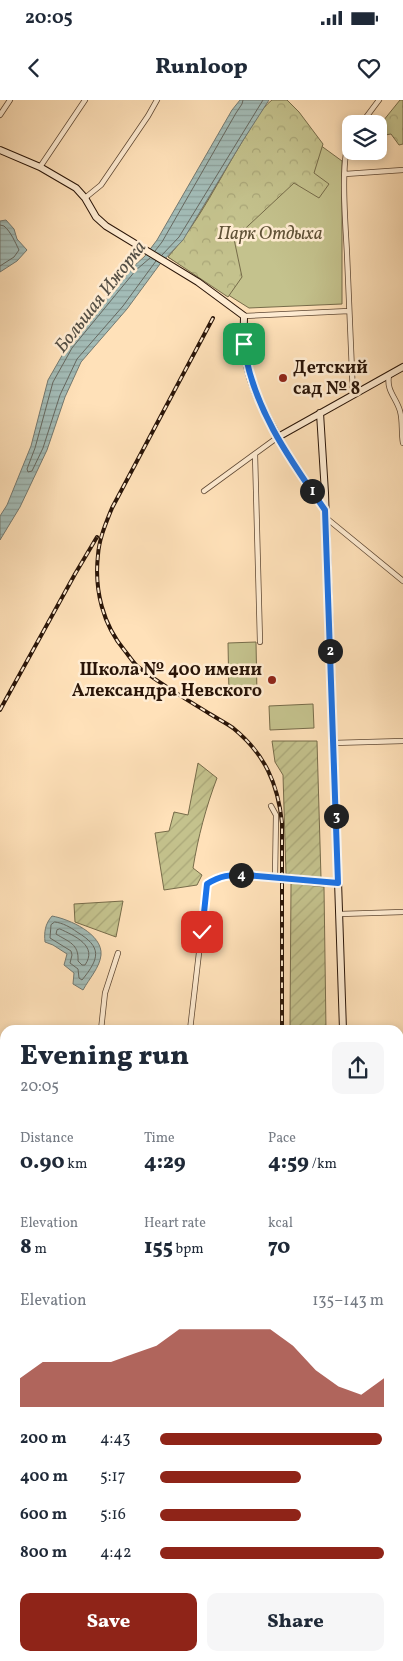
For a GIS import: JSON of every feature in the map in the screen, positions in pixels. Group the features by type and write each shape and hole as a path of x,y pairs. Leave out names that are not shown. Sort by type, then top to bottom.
{"street":[{"path":"0,115 10,100"},
{"path":"40,168 85,100"},
{"path":"86,198 101,185 157,100"},
{"path":"368,115 379,100"},
{"path":"0,150 40,168 76,188 86,198 96,216 106,226 198,282 244,316 349,311"},
{"path":"346,160 353,395"},
{"path":"345,174 403,170"},
{"path":"244,316 244,344 247,368 260,402 278,437 325,513 403,581"},
{"path":"204,491 278,437 403,367"},
{"path":"389,375 388,384 402,416 401,434 403,443"},
{"path":"320,413 334,742 343,1025"},
{"path":"255,454 260,642"},
{"path":"334,742 403,741"},
{"path":"270,806 276,815 275,877"},
{"path":"191,1025 207,884 217,877 231,875 338,883"},
{"path":"340,914 403,912"},
{"path":"102,1025 105,993 118,953"}],"green space":[{"path":"272,100 287,100 299,112 323,144 314,173 329,184 319,198 294,183 234,239 242,277 228,297 168,257 200,214 257,117"},
{"path":"400,100 403,100 403,144 399,145 391,134 387,135 387,116"},
{"name":"Парк Отдыха","path":"265,105 342,161 342,304 249,308 168,257 183,240"},
{"path":"256,642 257,695 229,696 228,643"},
{"path":"313,704 314,728 270,730 269,706"},
{"path":"272,741 317,741 321,878 286,874 283,775 275,762"},
{"path":"198,763 217,778 203,822 193,868 202,875 197,885 164,890 155,833 169,831 174,812 188,815"},
{"path":"291,883 324,887 326,1025 290,1025"},
{"path":"123,901 116,937 75,922 74,904"}],"water":[{"path":"240,100 269,100 183,240 160,264 127,309 81,362 65,397 47,450 20,507 0,540 0,516 7,505 31,446 48,380 68,345 157,240 232,110"},
{"path":"6,220 14,229 17,239 27,250 17,261 0,272 0,221"},
{"path":"52,916 67,920 84,929 97,940 100,947 99,964 83,990 73,984 74,973 64,965 67,954 45,942 46,928"}],"railway":[{"path":"213,318 112,508 100,543 97,581 102,606 111,630 117,641 136,664 164,685 233,728 254,748 268,771 277,795 282,823 282,1025"},
{"path":"0,710 97,537"}],"place":[{"name":"Детский сад № 8","path":"283,378"},
{"name":"Школа № 400 имени Александра Невского","path":"272,680"}],"route":[{"path":"202,932 207,884 217,877 246,875 338,883 325,510 278,437 260,402 247,368 244,344"}],"water label":[{"name":"Большая Ижорка","path":"101,297"}]}
